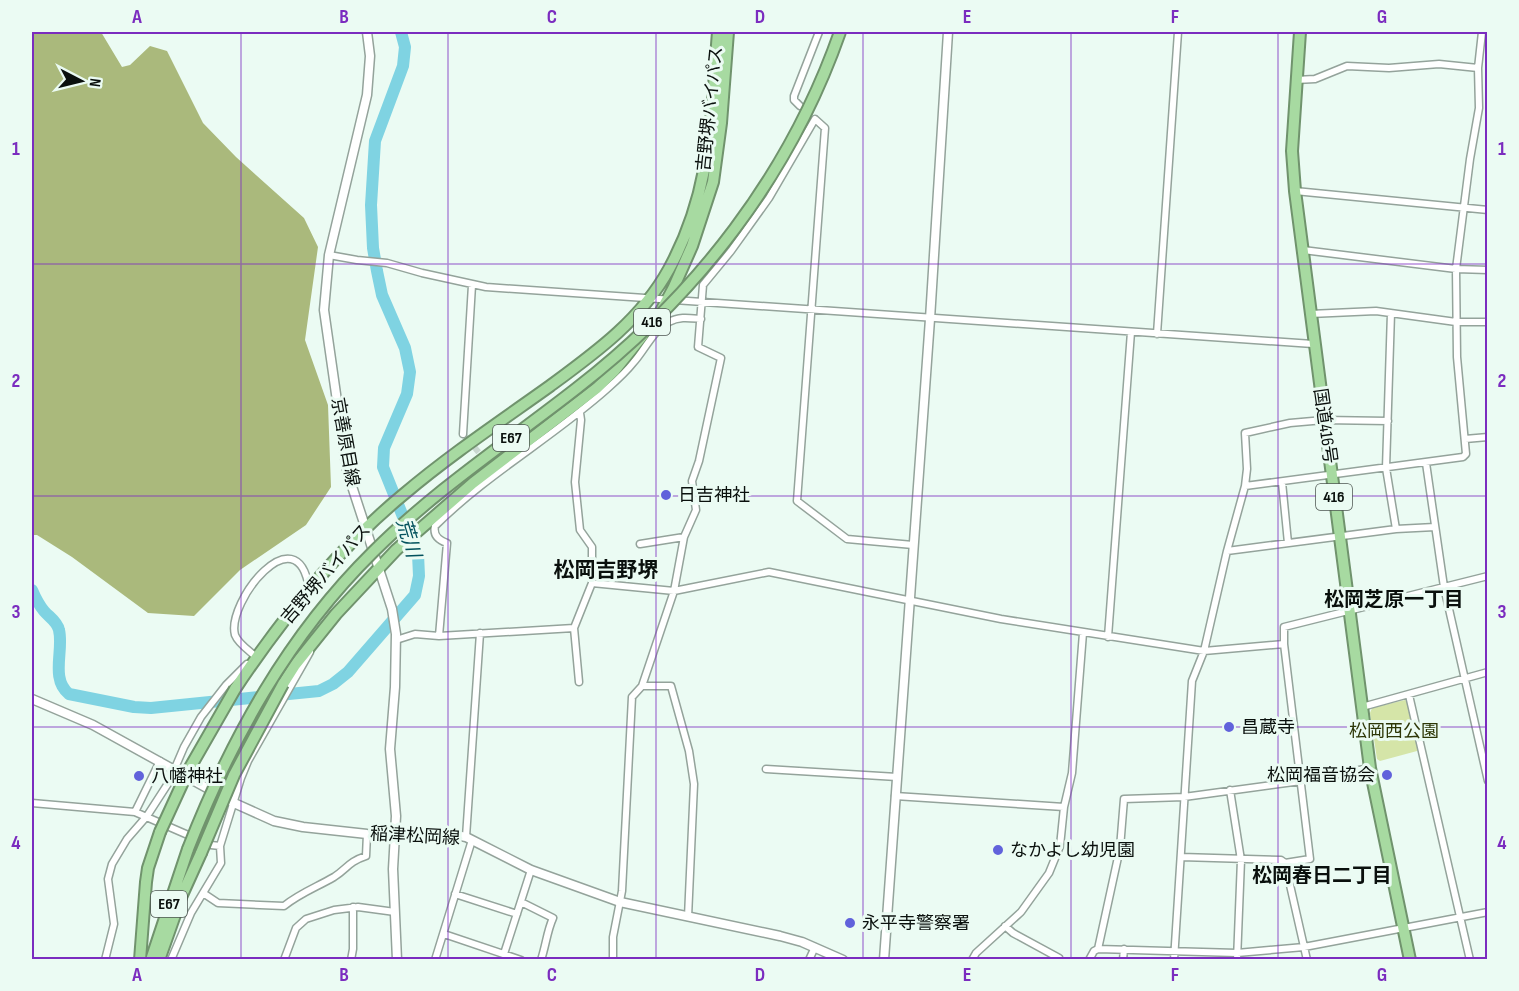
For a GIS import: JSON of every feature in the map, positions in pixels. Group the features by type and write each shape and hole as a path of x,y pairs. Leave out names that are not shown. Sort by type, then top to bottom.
{"highway":[{"name":"吉野堺バイパス","path":"140,960 148,868 160,832 230,687 309,588 366,527 404,493 595,352 634,317 664,278 680,249 699,198 710,145 718,32"},
{"name":"吉野堺バイパス","path":"159,960 182,895 234,775 295,665 357,590 403,543 473,483 597,388 635,346 668,299 696,237 713,182 720,133 728,32"},
{"name":"E67","path":"151,960 188,849 226,760 254,708 287,656 328,602 371,554 421,507 602,368 649,327 690,285 729,239 778,166 810,105 840,32"},
{"name":"国道416号","path":"1300,32 1292,151 1294,191 1370,768 1410,960"}],"main road":[{"name":"京善原目線","path":"367,32 370,56 367,96 329,255 324,310 349,476 392,609 396,640 390,749 396,816 394,834 397,960"},
{"path":"884,960 948,32"},
{"name":"稲津松岡線","path":"32,699 93,725 234,803 284,824 368,834 456,834 531,870 620,902 780,936 815,947 843,960"}],"street":[{"path":"800,106 795,102 794,96 819,32"},
{"path":"1157,334 1178,32"},
{"path":"1245,486 1426,463 1463,457 1466,454 1457,357 1456,269 1479,108 1478,65 1482,32"},
{"path":"1296,80 1315,79 1347,66 1389,68 1439,64 1478,65 1488,62"},
{"path":"613,960 613,937 620,902 632,697 642,686 674,591 684,537 696,510 692,481 699,461 721,358 698,347 703,285 769,198 813,117 825,128 797,501 847,539 913,545"},
{"path":"1294,191 1488,210"},
{"path":"1302,250 1456,269 1488,270"},
{"path":"329,255 387,263 472,285 930,319 1313,344"},
{"path":"464,434 472,285"},
{"path":"1310,314 1376,311 1456,322 1488,322"},
{"path":"1391,313 1386,468 1396,529"},
{"path":"439,636 447,543 435,535 435,526 495,472 580,413 633,364 664,326 678,318 700,319"},
{"path":"1108,637 1131,332"},
{"path":"579,682 574,628 592,583 592,547 580,530 574,482 580,413"},
{"path":"1174,960 1192,681 1204,651 1245,486 1247,469 1245,433 1290,423 1324,420 1388,421"},
{"path":"1465,439 1488,437"},
{"path":"1426,463 1444,587 1488,781"},
{"path":"1282,482 1288,543"},
{"path":"1227,551 1396,529 1435,527"},
{"path":"640,544 684,537"},
{"path":"254,655 238,640 235,631 242,599 274,562 284,558 293,560 305,572 309,588"},
{"path":"592,583 674,591 770,572 1001,619 1204,651 1284,644"},
{"path":"1181,857 1281,860 1285,862 1310,859 1284,644 1284,627 1348,609 1488,576"},
{"path":"396,640 415,634 439,636 574,628"},
{"path":"435,960 456,894 469,839 480,633"},
{"path":"972,960 976,953 1021,912 1049,873 1060,846 1064,807 1072,773 1083,633"},
{"path":"105,960 114,924 108,879 112,864 127,839 147,816 169,782 184,747 201,717 230,687 254,655 273,635"},
{"path":"171,960 191,913 221,863 220,846 248,761 316,640"},
{"path":"1361,708 1488,672"},
{"path":"642,686 671,686 688,751 693,784 688,916"},
{"path":"1409,695 1470,960"},
{"path":"135,812 160,761"},
{"path":"1098,949 1120,848 1124,799 1184,796 1301,781 1370,768"},
{"path":"766,769 897,777"},
{"path":"1230,790 1241,860 1237,956"},
{"path":"895,796 1064,807"},
{"path":"32,803 135,812 212,845 220,846"},
{"path":"203,893 218,903 284,906 298,895 336,876 353,861 366,856 368,834"},
{"path":"1285,862 1307,960"},
{"path":"503,957 531,870"},
{"path":"456,894 517,914"},
{"path":"521,902 553,918 547,931 542,960"},
{"path":"287,959 296,928 306,919 334,910 353,908 395,912"},
{"path":"351,960 353,908"},
{"path":"1089,960 1094,951 1098,949 1175,951 1237,956 1304,947 1488,912"},
{"path":"1005,926 1013,933 1059,958 1058,960"},
{"path":"444,934 503,957 521,960"},
{"path":"809,960 815,947"},
{"path":"1123,960 1124,949"}],"green space":[{"path":"32,32 101,32 122,67 130,65 150,46 167,51 203,123 236,157 304,218 318,247 305,340 328,405 331,487 306,525 240,570 194,616 148,613 72,557 37,535 32,535"},
{"name":"松岡西公園","path":"1405,700 1408,702 1419,748 1417,751 1380,761 1377,759 1370,713 1372,708"}],"waterway":[{"name":"荒川","path":"32,590 42,609 58,627 60,680 63,688 69,694 134,707 151,708 319,691 333,684 348,672 415,595 419,576 418,554 383,467 384,448 407,394 410,372 405,348 382,295 373,248 371,205 375,141 403,66 405,47 401,32"}],"tunnel":[{"path":"463,434 493,469"}],"place":[{"name":"日吉神社","path":"666,495"},
{"name":"昌蔵寺","path":"1229,727"},
{"name":"松岡福音協会","path":"1387,775"},
{"name":"八幡神社","path":"139,776"},
{"name":"なかよし幼児園","path":"998,850"},
{"name":"永平寺警察署","path":"850,923"}],"district":[{"name":"松岡吉野堺","path":"606,570"},
{"name":"松岡芝原一丁目","path":"1394,600"},
{"name":"松岡春日二丁目","path":"1322,876"}]}
